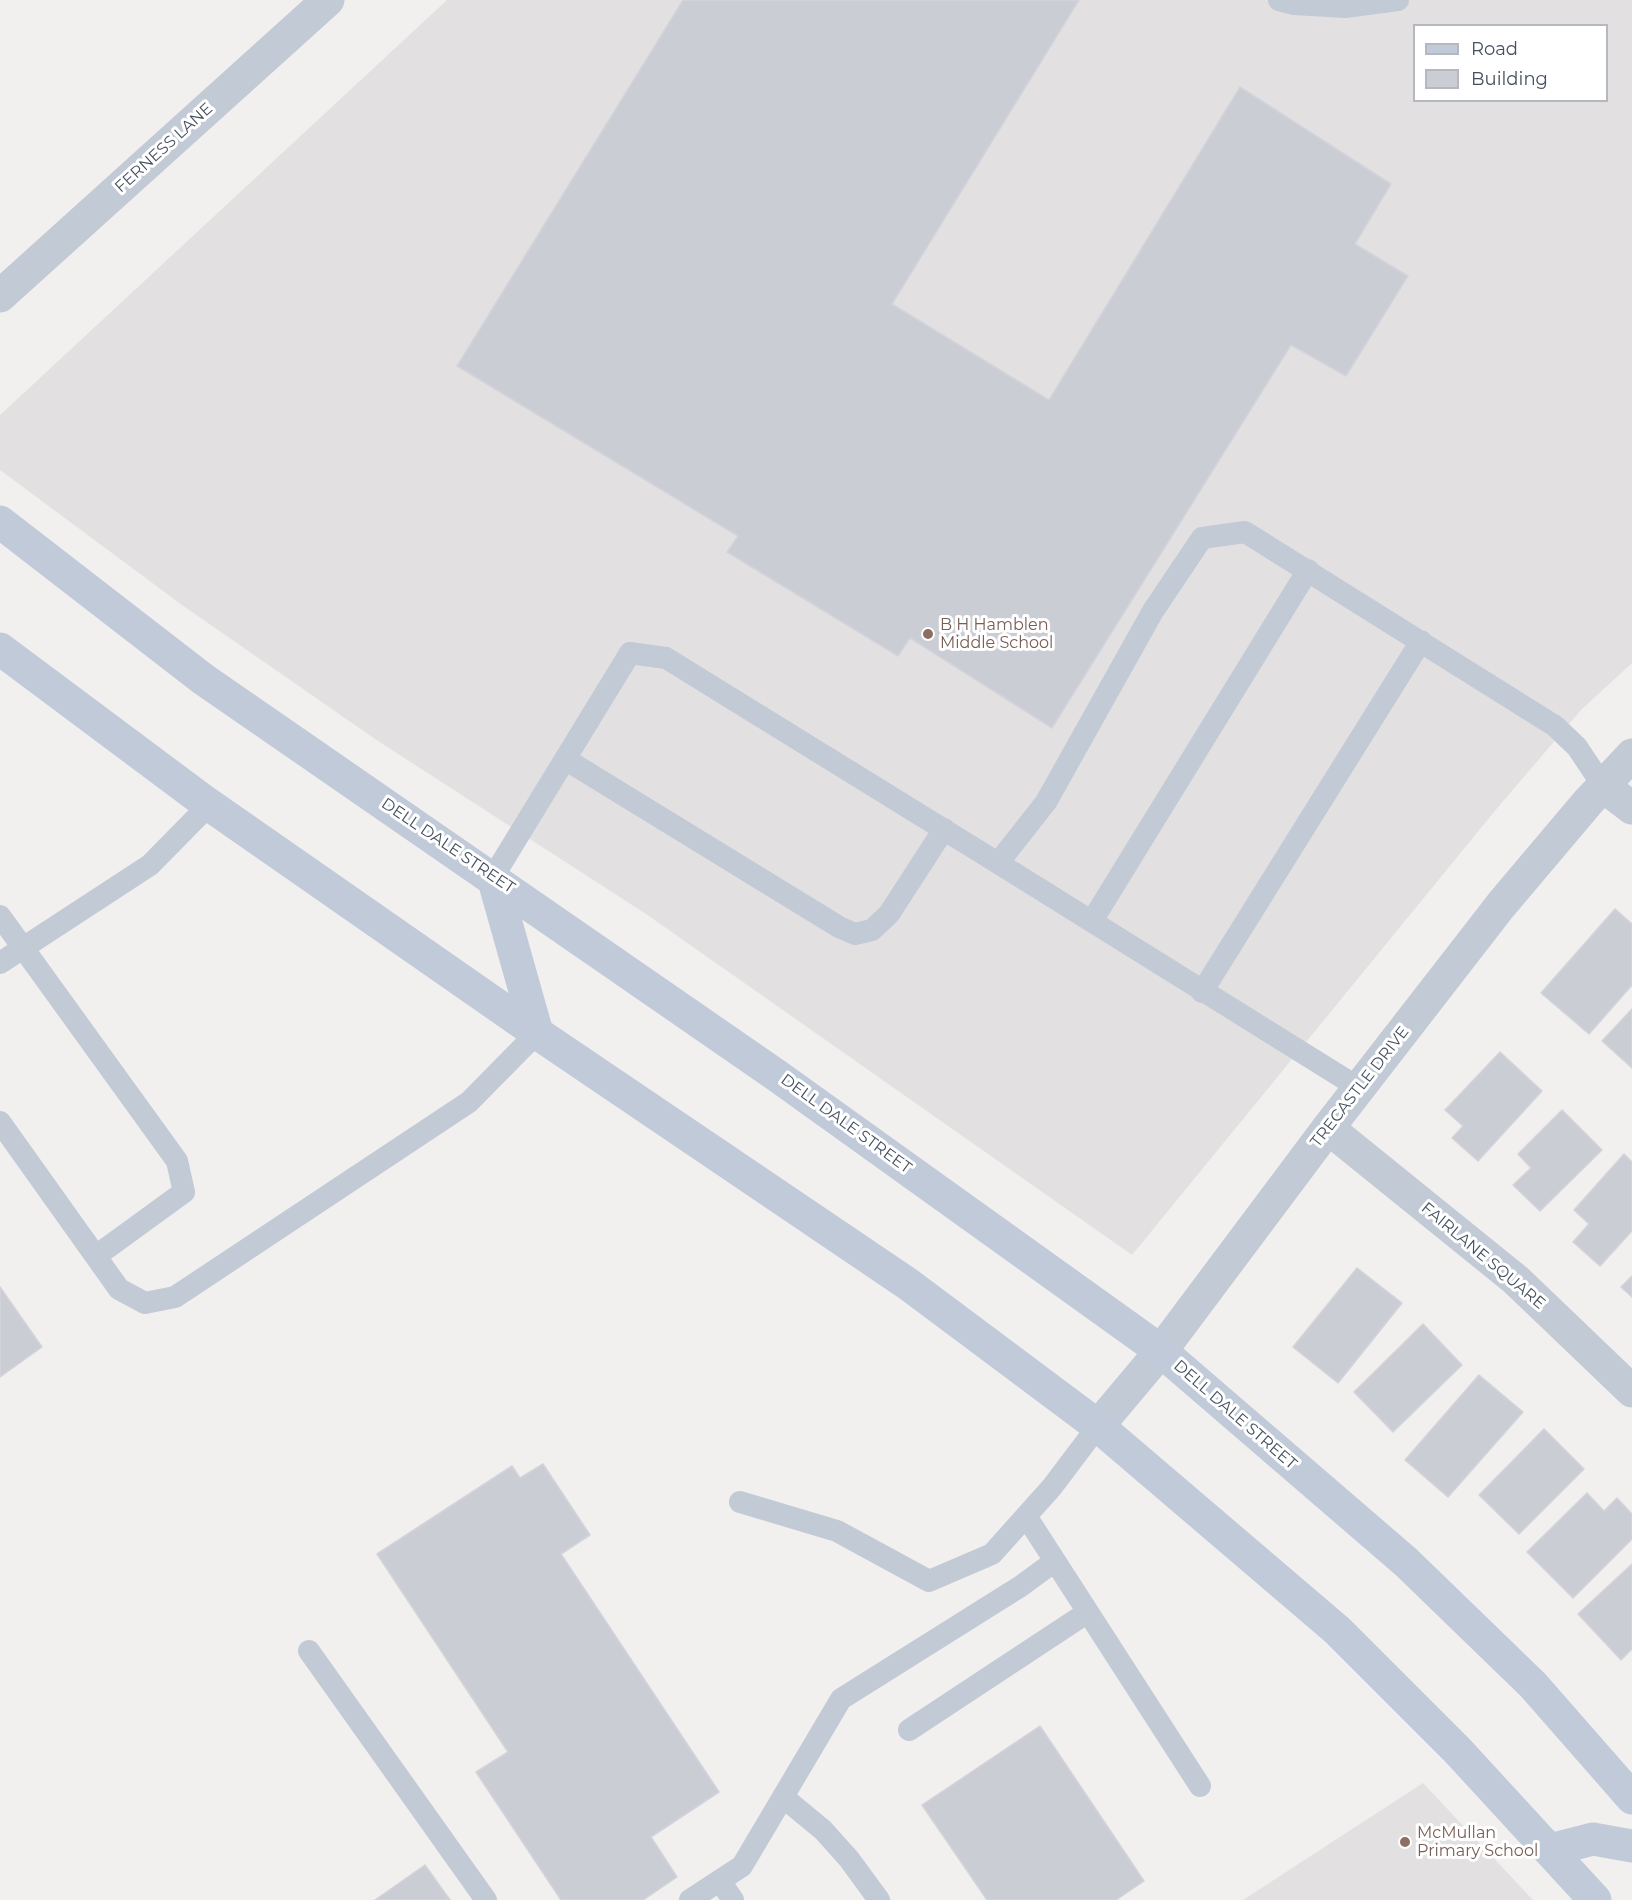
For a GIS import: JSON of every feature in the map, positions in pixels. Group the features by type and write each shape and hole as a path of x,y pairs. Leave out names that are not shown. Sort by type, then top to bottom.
{"main road":[{"name":"DELL DALE STREET","path":"0,522 203,679 493,876 776,1075 1161,1351 1406,1562 1533,1685 1632,1798"},
{"path":"0,650 209,805 537,1033 908,1284 1098,1426 1337,1630 1458,1751 1595,1900"},
{"path":"493,876 537,1033"},
{"path":"1550,1850 1593,1839 1632,1846"}],"street":[{"name":"FERNESS LANE","path":"0,296 328,0"},
{"name":"TRECASTLE DRIVE","path":"1098,1426 1161,1351 1328,1128 1501,905 1632,755"},
{"path":"1603,786 1632,808"},
{"name":"FAIRLANE SQUARE","path":"1328,1128 1516,1280 1632,1391"}],"lane":[{"path":"1279,0 1294,4 1345,7 1398,0"},
{"path":"998,863 1046,802 1153,611 1202,538 1245,532 1555,726 1578,747 1603,786"},
{"path":"1092,921 1308,570"},
{"path":"1202,992 1421,641"},
{"path":"493,876 630,653 666,658 1359,1088"},
{"path":"565,759 839,927 855,933 872,930 889,915 944,829"},
{"path":"0,963 150,865 209,805"},
{"path":"0,916 177,1161 184,1192 96,1256"},
{"path":"0,1122 119,1289 145,1303 175,1297 469,1102 537,1033"},
{"path":"740,1502 837,1531 929,1581 992,1554 1026,1516 1098,1426"},
{"path":"1026,1516 1200,1786"},
{"path":"690,1900 742,1866 841,1699 1021,1586 1055,1561"},
{"path":"909,1730 1088,1612"},
{"path":"309,1651 486,1900"},
{"path":"783,1797 823,1830 849,1859 879,1900"},
{"path":"720,1881 733,1900"}],"shaded area":[{"name":"B H Hamblen Middle School","path":"447,0 1632,0 1632,663 1581,710 1494,812 1132,1255 646,914 378,741 182,605 0,470 0,415"},
{"name":"McMullan Primary School","path":"1423,1783 1533,1900 1243,1900"}],"building":[{"path":"683,0 1079,0 892,304 1049,400 1240,87 1391,184 1355,244 1408,276 1346,376 1291,345 1052,728 910,638 898,656 727,552 738,536 457,366"},
{"path":"1615,909 1632,924 1632,985 1589,1034 1541,993"},
{"path":"1632,1009 1632,1068 1602,1041"},
{"path":"1500,1052 1542,1091 1478,1161 1452,1138 1463,1126 1445,1110"},
{"path":"1562,1110 1602,1150 1540,1211 1513,1185 1531,1168 1518,1154"},
{"path":"1624,1154 1632,1162 1632,1231 1600,1266 1573,1242 1589,1224 1574,1210"},
{"path":"1357,1268 1402,1303 1338,1383 1293,1347"},
{"path":"1632,1276 1632,1297 1621,1287"},
{"path":"0,1287 42,1347 0,1377"},
{"path":"1423,1324 1462,1365 1393,1432 1354,1392"},
{"path":"1479,1375 1523,1412 1448,1497 1405,1460"},
{"path":"1544,1429 1584,1469 1519,1534 1479,1495"},
{"path":"543,1464 590,1535 561,1554 719,1792 651,1837 677,1877 643,1900 561,1900 476,1772 508,1752 377,1554 512,1466 520,1478"},
{"path":"1587,1493 1604,1511 1617,1498 1632,1514 1632,1539 1573,1598 1527,1552"},
{"path":"1632,1564 1632,1649 1621,1660 1578,1614"},
{"path":"1040,1726 1144,1881 1116,1900 987,1900 922,1805"},
{"path":"425,1865 450,1900 375,1900"}],"place":[{"name":"B H Hamblen Middle School","path":"928,634"},
{"name":"McMullan Primary School","path":"1405,1842"}]}
